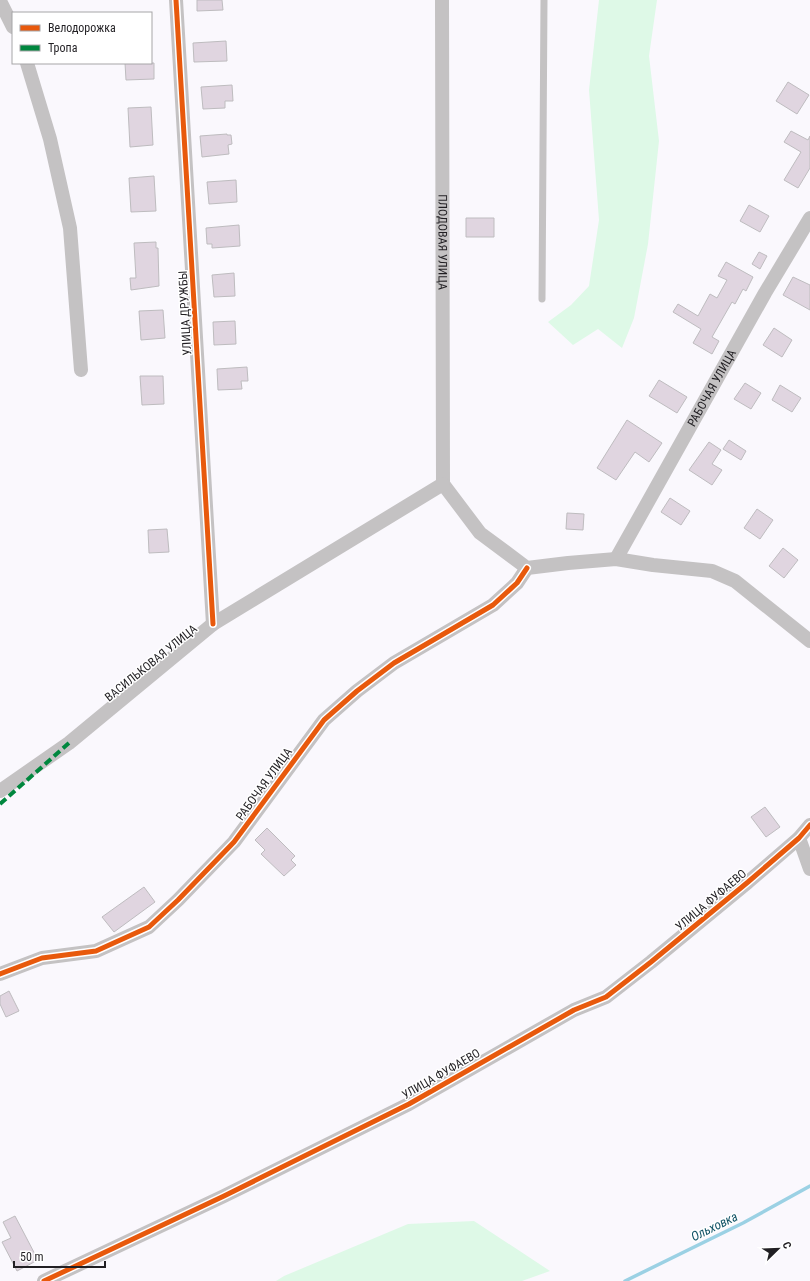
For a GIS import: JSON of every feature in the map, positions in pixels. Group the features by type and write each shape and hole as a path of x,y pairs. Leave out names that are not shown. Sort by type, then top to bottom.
{"street":[{"name":"УЛИЦА ДРУЖБЫ","path":"176,0 213,624"},
{"name":"ПЛОДОВАЯ УЛИЦА","path":"442,0 443,484"},
{"path":"0,1 12,24"},
{"path":"27,64 50,139 70,228 82,370"},
{"name":"РАБОЧАЯ УЛИЦА","path":"616,559 765,293 810,218"},
{"name":"ВАСИЛЬКОВАЯ УЛИЦА","path":"0,791 69,743 213,624 443,484"},
{"path":"443,484 480,533 527,568 616,559 654,565 712,571 735,581 810,641"},
{"name":"РАБОЧАЯ УЛИЦА","path":"0,974 42,958 96,951 149,927 178,900 234,842 324,720 394,663 493,605 517,583 527,568"},
{"name":"УЛИЦА ФУФАЕВО","path":"44,1281 224,1196 409,1104 574,1010 606,996 652,962 799,838 810,825"},
{"path":"799,838 810,869"}],"lane":[{"path":"542,299 544,0"}],"green space":[{"path":"599,0 657,0 649,56 659,141 648,244 634,318 622,348 598,329 573,345 548,322 571,305 589,286 599,220 589,90"},
{"path":"474,1221 550,1271 522,1281 276,1281 284,1276 408,1224"}],"building":[{"path":"197,0 222,0 223,10 197,11"},
{"path":"226,41 227,61 194,62 193,43"},
{"path":"154,63 154,79 126,80 125,64"},
{"path":"788,82 809,95 797,114 776,101"},
{"path":"232,85 233,101 225,101 225,108 203,109 201,87"},
{"path":"151,107 153,145 130,147 128,108"},
{"path":"791,131 808,140 810,136 810,168 798,188 784,180 801,152 784,142"},
{"path":"231,135 232,144 228,145 229,154 202,157 200,136"},
{"path":"154,176 156,211 131,212 129,178"},
{"path":"236,180 237,202 209,204 207,182"},
{"path":"749,205 769,216 760,232 740,221"},
{"path":"466,218 494,218 494,237 466,237"},
{"path":"239,225 240,246 212,248 212,244 207,244 206,228"},
{"path":"156,242 156,248 158,248 159,286 131,290 130,278 136,278 134,243"},
{"path":"759,252 767,256 760,269 752,264"},
{"path":"726,262 753,277 746,291 743,289 735,304 732,302 712,337 719,341 712,354 693,343 701,329 673,312 678,304 698,316 710,294 717,298 727,280 718,276"},
{"path":"234,273 235,296 214,297 212,275"},
{"path":"793,277 810,285 810,310 783,295"},
{"path":"163,310 165,338 141,340 139,311"},
{"path":"235,321 236,344 214,345 213,322"},
{"path":"774,328 792,340 782,357 763,345"},
{"path":"247,367 248,381 241,381 242,389 218,390 217,369"},
{"path":"140,376 163,376 164,404 142,405"},
{"path":"659,380 687,397 677,413 649,396"},
{"path":"745,383 761,393 751,409 734,399"},
{"path":"780,385 801,398 792,412 772,400"},
{"path":"627,420 662,443 649,462 635,452 616,480 597,468"},
{"path":"729,440 746,451 741,460 723,449"},
{"path":"709,442 721,450 712,464 722,470 712,485 689,470"},
{"path":"670,498 690,511 681,525 661,512"},
{"path":"757,509 773,520 760,539 744,528"},
{"path":"567,513 584,514 583,530 566,529"},
{"path":"167,529 169,552 149,553 148,530"},
{"path":"783,548 798,560 784,578 769,566"},
{"path":"765,807 780,827 766,837 751,817"},
{"path":"267,828 295,856 291,860 296,865 284,876 261,854 265,850 255,840"},
{"path":"144,887 155,902 114,932 102,917"},
{"path":"9,991 19,1011 6,1017 0,1004 0,996"},
{"path":"15,1216 38,1260 17,1271 2,1242 11,1238 3,1222"}],"waterway":[{"name":"Ольховка","path":"625,1281 743,1223 810,1186"}],"marked path":[{"path":"0,804 69,743"}],"cycle path":[{"path":"176,0 213,624"},
{"path":"0,974 42,958 96,951 149,927 178,900 234,842 324,720 357,691 394,663 493,605 517,583 527,568"},
{"path":"44,1281 224,1196 409,1104 574,1010 606,997 748,882 799,838 810,825"}]}
